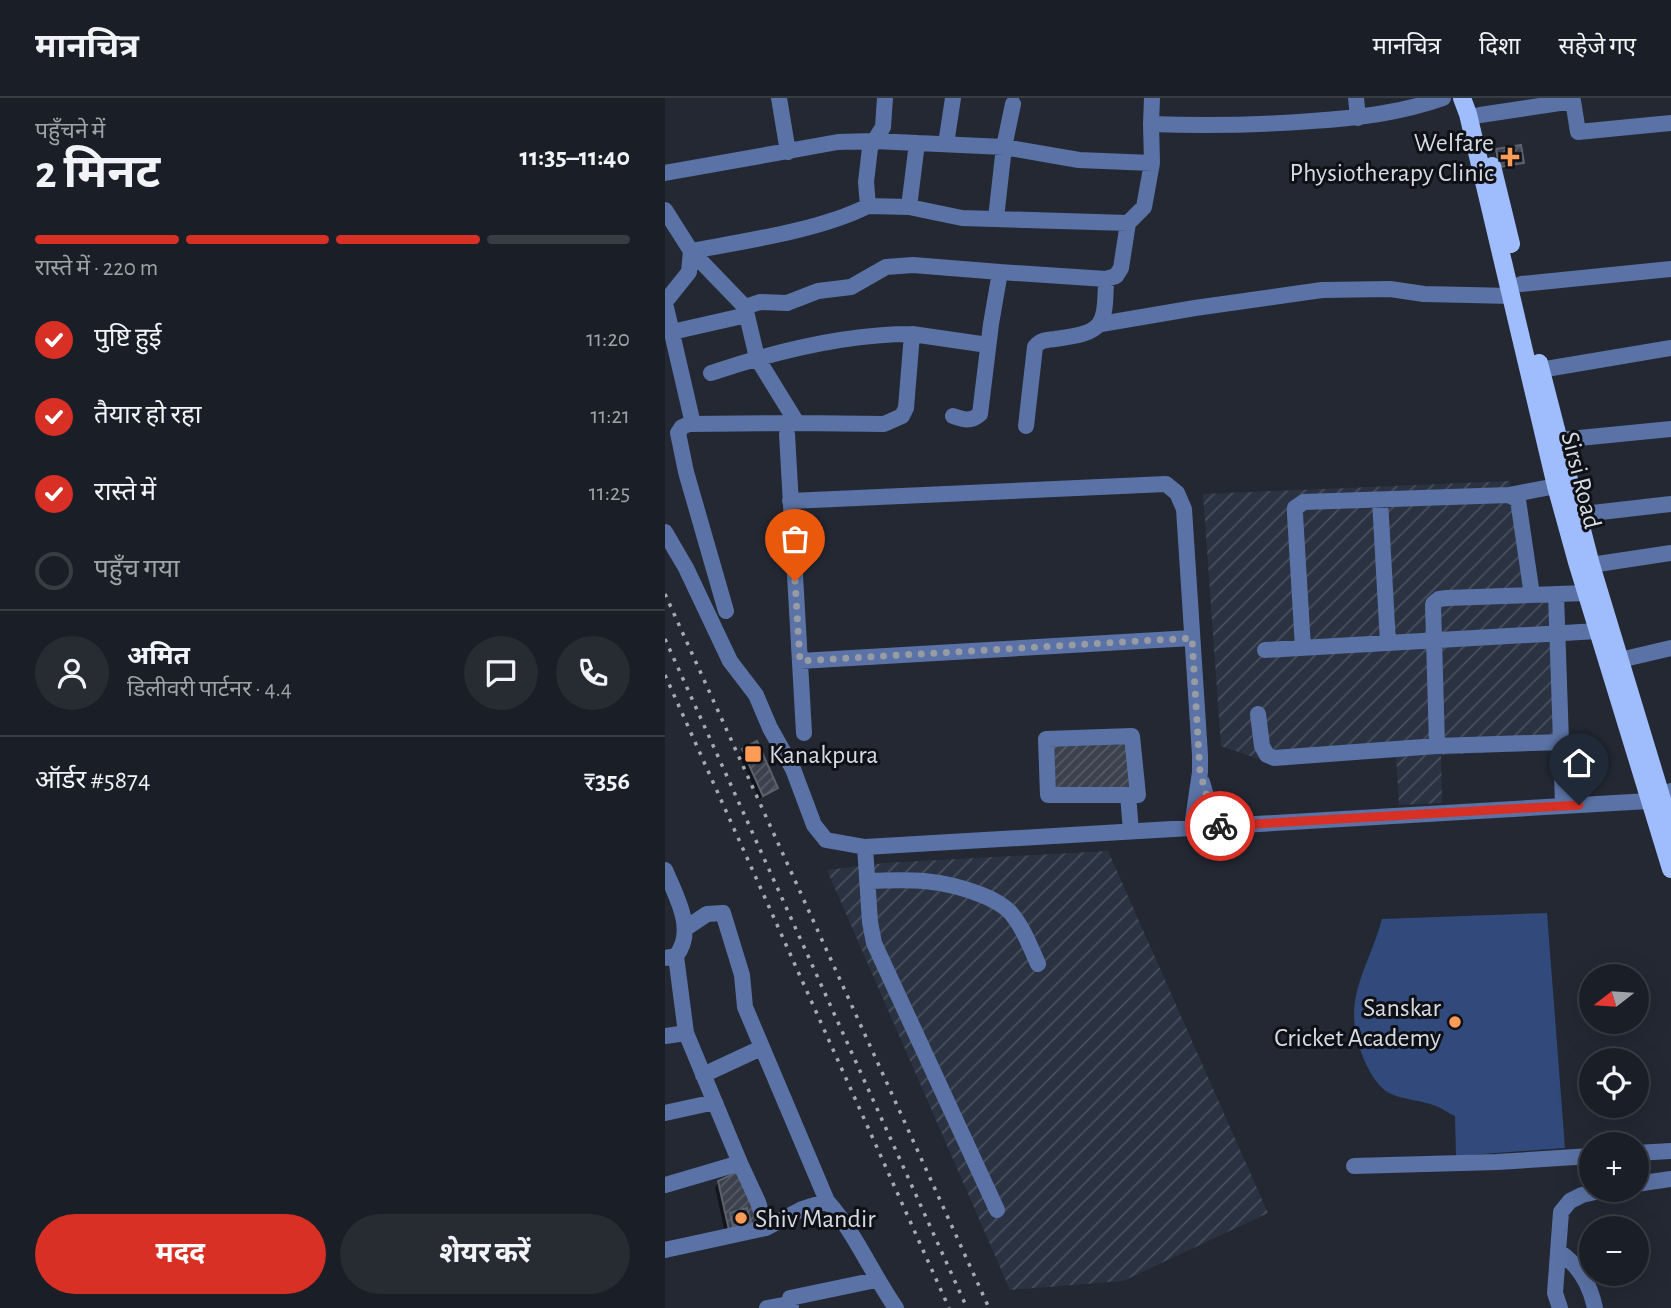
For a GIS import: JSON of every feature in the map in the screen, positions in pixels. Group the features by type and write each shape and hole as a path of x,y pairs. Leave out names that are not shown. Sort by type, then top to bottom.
{"main road":[{"name":"Sirsi Road","path":"1462,98 1559,440 1587,593 1598,631 1660,796 1671,869"},
{"name":"Sirsi Road","path":"1477,107 1556,486 1591,565 1671,830"}],"street":[{"path":"779,98 788,152"},
{"path":"869,206 866,183 870,148 883,127 885,98"},
{"path":"946,145 953,98"},
{"path":"672,332 746,311 760,302 787,303 818,291 851,286 887,267 913,265 1106,279 1115,276 1121,268 1128,223 1144,207 1152,163 1151,98"},
{"path":"1356,98 1358,118"},
{"path":"1151,124 1221,127 1358,118 1414,108 1443,98"},
{"path":"1477,107 1573,99 1578,132 1671,123"},
{"path":"996,218 1013,104"},
{"path":"665,173 838,142 874,141 1005,148 1079,160 1152,163"},
{"path":"909,207 917,143"},
{"path":"691,251 848,216 869,206 909,207 962,218 1128,223"},
{"path":"665,210 691,251 746,311 757,358 792,429 790,501 804,733"},
{"path":"691,251 689,272 665,303 693,424"},
{"path":"1026,426 1035,347 1045,340 1079,336 1101,324 1195,307 1322,290 1390,289 1424,294 1516,290 1671,269"},
{"path":"953,416 967,420 980,414 1000,272"},
{"path":"1101,324 1105,315 1106,279"},
{"path":"711,373 757,358 856,337 912,334 988,345"},
{"path":"726,611 679,440 678,433 682,426 693,424 792,429 884,424 895,421 902,416 906,408 912,334"},
{"path":"1540,370 1671,348"},
{"path":"1559,440 1671,429"},
{"path":"790,501 1166,484 1177,493 1184,509 1200,772 1192,827"},
{"path":"1303,648 1295,508 1304,502 1509,495 1556,486"},
{"path":"1509,495 1518,500 1532,596"},
{"path":"1380,500 1388,643"},
{"path":"1571,515 1671,504"},
{"path":"665,532 686,568 730,661 755,695 793,769 814,825 825,840 865,847 1563,805 1660,796"},
{"path":"1591,565 1671,553"},
{"path":"1437,746 1433,604 1440,599 1587,593"},
{"path":"1556,594 1563,805"},
{"path":"1265,650 1598,631"},
{"path":"800,661 1192,638"},
{"path":"1620,660 1671,648"},
{"path":"1258,714 1262,746 1267,755 1274,758 1437,746 1561,741"},
{"path":"1132,736 1138,795 1128,795 1048,795 1046,739 1132,736"},
{"path":"1200,772 1215,826"},
{"path":"1128,795 1131,831"},
{"path":"865,847 874,943 997,1210"},
{"path":"665,870 686,928 684,945 670,957 685,1033 758,1202 766,1228"},
{"path":"869,881 937,881 993,900 1008,910 1022,928 1038,964"},
{"path":"686,928 708,914 723,913 741,975 745,1007 827,1201 838,1213 876,1280 896,1308"},
{"path":"665,1036 685,1033"},
{"path":"703,1075 761,1048"},
{"path":"665,1114 715,1102"},
{"path":"1649,1152 1671,1151"},
{"path":"1354,1166 1579,1157"},
{"path":"665,1185 740,1163"},
{"path":"1649,1182 1671,1179"},
{"path":"1560,1308 1555,1293 1561,1212 1570,1201 1579,1196"},
{"path":"665,1250 766,1228 802,1209 827,1201"},
{"path":"1558,1251 1573,1261 1583,1277 1595,1308"},
{"path":"767,1308 790,1306 790,1298 876,1280"}],"shaded area":[{"path":"1509,481 1527,588 1557,588 1561,749 1441,755 1442,803 1399,805 1396,755 1270,763 1221,746 1203,494"},
{"path":"1108,851 1268,1213 1123,1281 1010,1290 827,870 885,863"},
{"name":"Sanskar Cricket Academy","path":"1547,913 1565,1148 1456,1156 1455,1116 1436,1106 1400,1097 1385,1090 1370,1072 1358,1042 1354,1023 1357,990 1382,919"}],"building":[{"path":"1521,145 1524,163 1499,167 1496,149"},
{"path":"1047,740 1129,740 1131,789 1051,792"},
{"path":"757,741 778,788 763,796 742,749"},
{"path":"738,1174 759,1222 729,1230 718,1181"},
{"name":"Shiv Mandir","path":"747,1208 751,1222 733,1226 730,1213"}],"railway":[{"path":"665,594 989,1308"},
{"path":"665,639 967,1308"},
{"path":"665,675 949,1308"}],"way so far":[{"path":"795,581 800,661 1192,638 1200,772 1215,826 1220,826"}],"place":[{"name":"Welfare Physiotherapy Clinic","path":"1510,157"},
{"name":"Kanakpura","path":"753,754"},
{"name":"Sanskar Cricket Academy","path":"1455,1022"},
{"name":"Shiv Mandir","path":"741,1218"}],"route":[{"path":"1220,826 1579,805"}]}
